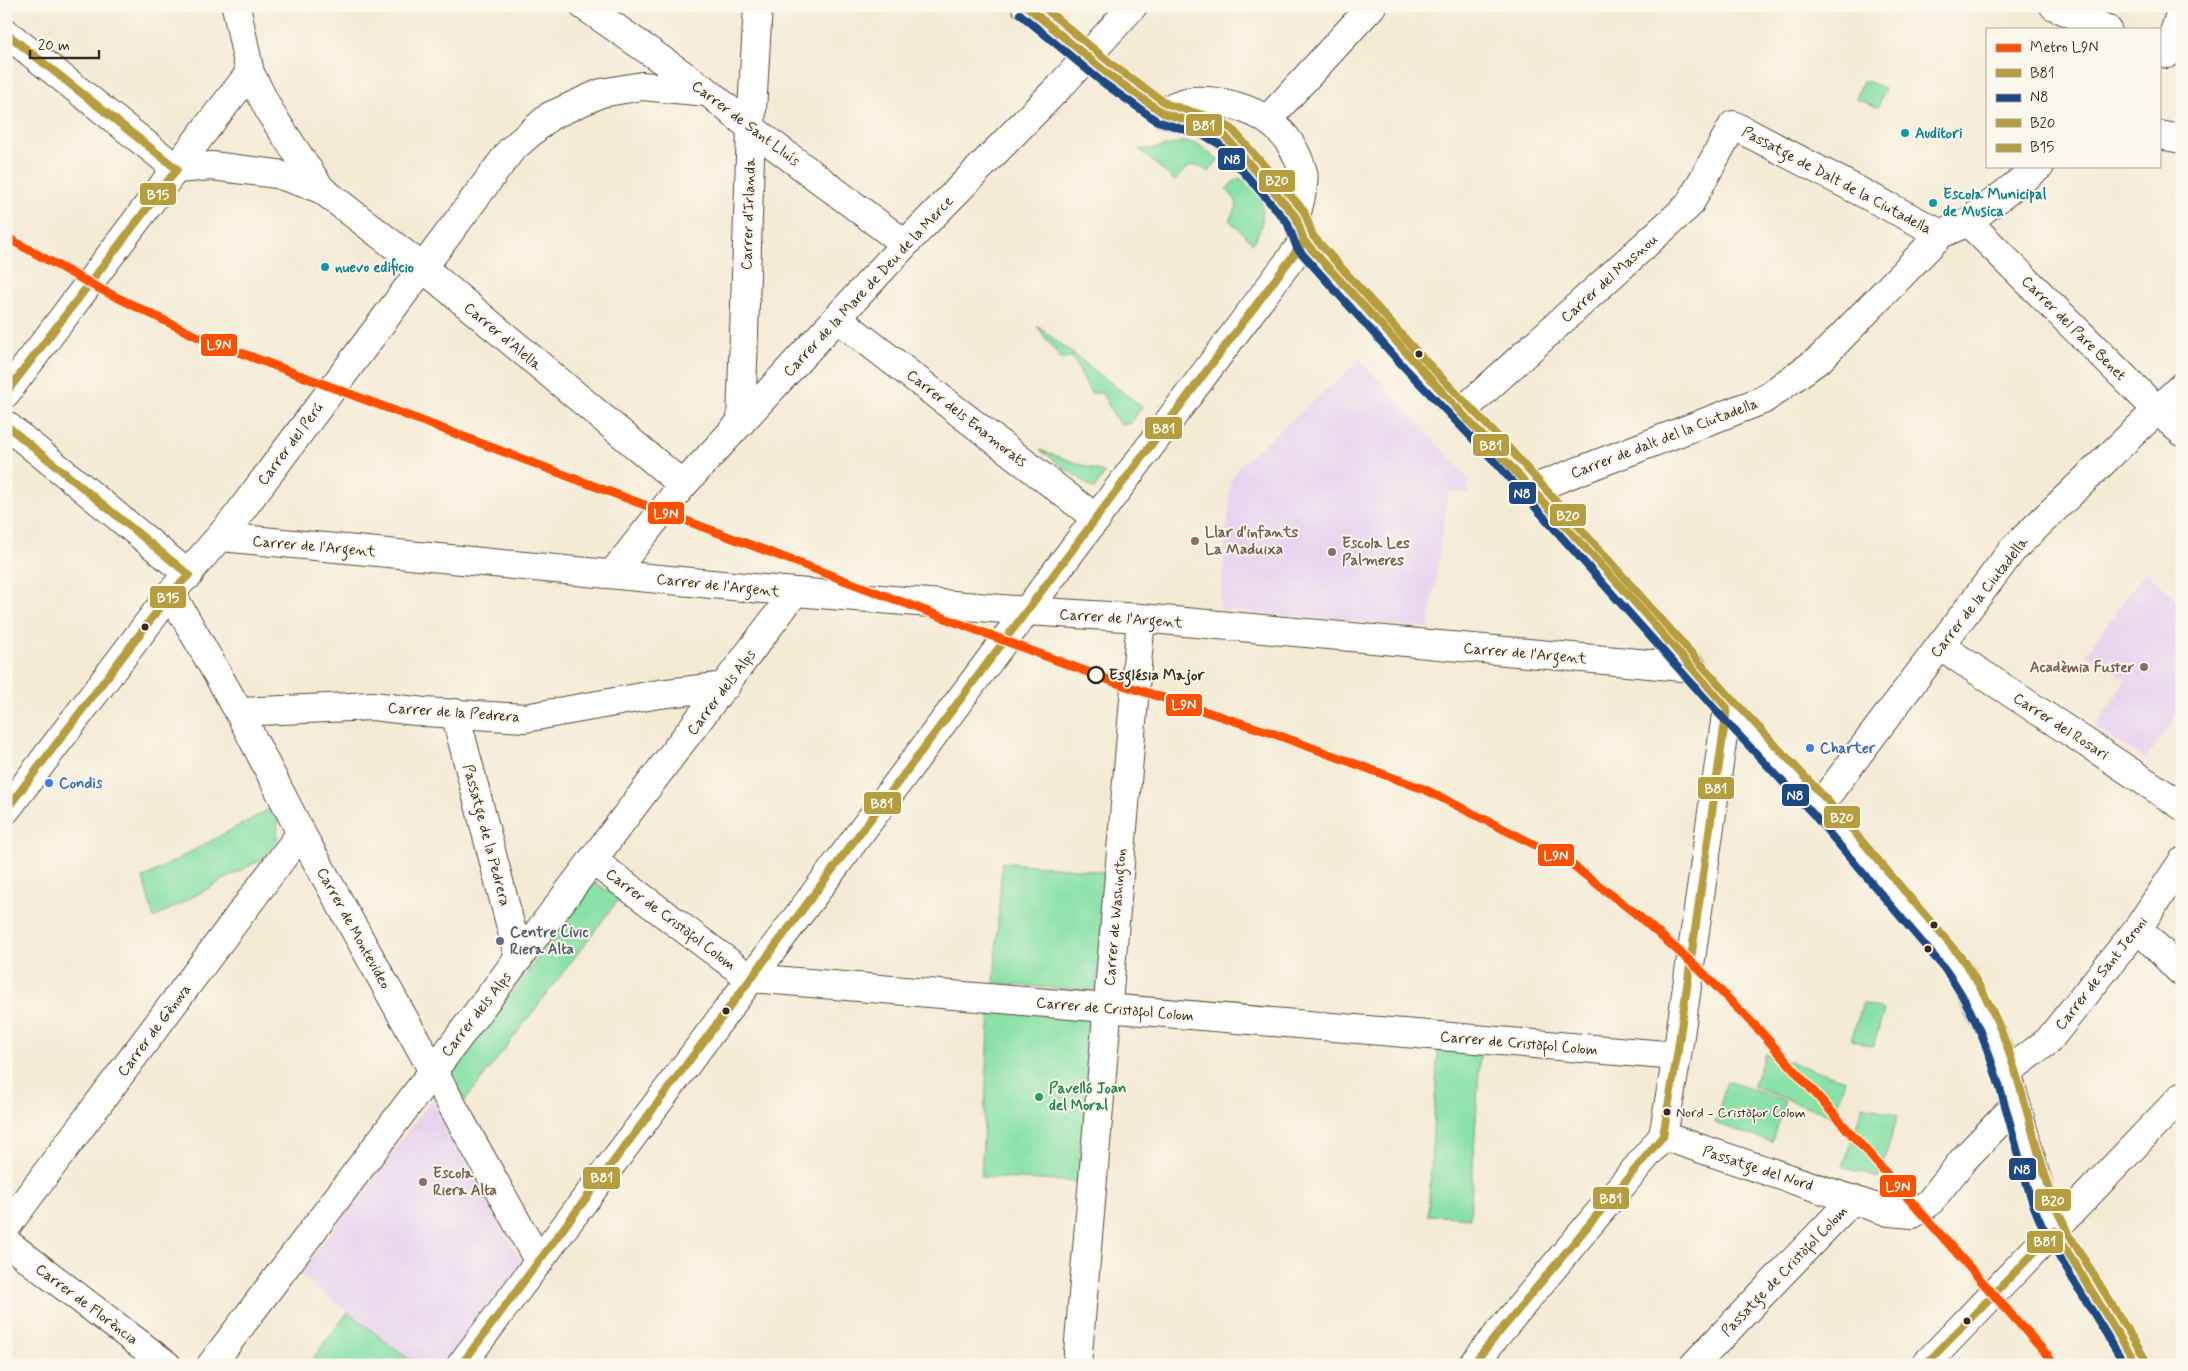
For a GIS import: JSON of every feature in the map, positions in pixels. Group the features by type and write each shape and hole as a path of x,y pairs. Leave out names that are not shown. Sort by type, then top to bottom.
{"street":[{"name":"Carrer d'Alella","path":"236,6 250,74 271,114 321,190"},
{"name":"Carrer de Sant Lluís","path":"584,6 708,92 751,128 905,244"},
{"name":"Carrer d'Irlanda","path":"741,422 751,128 758,6"},
{"path":"1026,6 1163,113 1209,127 1269,167 1280,165 1288,157 1292,146"},
{"name":"Carrer de la Mare de Deu de la Merce","path":"612,574 683,485 905,244 1088,56 1133,6"},
{"path":"1268,120 1372,6"},
{"path":"2054,6 2105,28"},
{"path":"2169,55 2182,8"},
{"path":"6,33 178,168"},
{"path":"6,393 250,74"},
{"name":"Carrer del Perú","path":"6,810 180,584 221,537 511,150 550,116 601,93 642,86 708,92"},
{"path":"461,1365 750,978 1097,519 1300,229 1304,174 1292,146 1268,120 1242,106 1201,100 1177,103 1163,113"},
{"path":"1242,106 1222,126 1231,142 1300,229 1460,412 1532,489 1727,708 1819,806 1963,977 1991,1031 2007,1072 2043,1201 2055,1231 2137,1365"},
{"name":"Passatge de Dalt de la Ciutadella","path":"1732,125 1941,234"},
{"name":"Carrer del Masnou","path":"1460,412 1689,205 1732,125"},
{"path":"2160,135 2182,139"},
{"name":"Carrer d'Alella","path":"178,168 212,166 277,174 321,190 422,267 683,485"},
{"name":"Carrer de dalt del la Ciutadella","path":"1532,489 1764,400 1821,358 1941,234 1968,222 2037,168"},
{"name":"Carrer del Pare Benet","path":"1968,222 2158,411 2182,432"},
{"name":"Carrer dels Enamorats","path":"837,318 1097,519"},
{"name":"Carrer de la Ciutadella","path":"1819,806 2014,548 2182,386"},
{"path":"6,425 180,584"},
{"name":"Carrer de l'Argent","path":"221,537 795,592 1028,612 1141,618 1693,668"},
{"name":"Carrer de Montevideo","path":"180,584 239,712 301,833 539,1262"},
{"name":"Carrer dels Alps","path":"211,1365 592,860 726,686 795,592"},
{"name":"Carrer de Washington","path":"1077,1365 1106,1008 1141,618"},
{"name":"Carrer del Rosari","path":"1940,646 2182,806"},
{"name":"Carrer de la Pedrera","path":"239,712 372,706 525,718 659,694 726,686"},
{"path":"1472,1365 1663,1136 1677,1056 1727,708"},
{"name":"Passatge de la Pedrera","path":"455,713 519,958"},
{"name":"Carrer de Gènova","path":"6,1227 301,833"},
{"name":"Carrer de Cristòfol Colom","path":"592,860 750,978 1677,1056"},
{"name":"Carrer de Sant Jeroni","path":"2007,1072 2048,1041 2138,928 2182,862"},
{"path":"2138,928 2182,974"},
{"path":"1925,1365 2182,1096"},
{"path":"1853,1199 1889,1212 1913,1214 1929,1203 1963,1160 2016,1106"},
{"name":"Passatge del Nord","path":"1663,1136 1853,1199"},
{"name":"Passatge de Cristòfol Colom","path":"1694,1365 1853,1199"},
{"name":"Carrer de Florència","path":"6,1242 167,1365"}],"shaded area":[{"name":"Escola Les Palmeres","path":"1360,360 1470,480 1468,493 1448,492 1429,628 1220,610 1231,481 1239,466"},
{"name":"Acadèmia Fuster","path":"2145,571 2182,605 2182,714 2178,712 2146,760 2095,727 2126,680 2086,654"},
{"name":"Escola Riera Alta","path":"432,1100 522,1264 446,1365 416,1365 299,1274"}],"green space":[{"path":"1863,80 1885,88 1878,107 1856,99"},
{"path":"1182,142 1198,144 1218,160 1209,172 1193,166 1186,169 1175,181 1139,149 1154,149"},
{"path":"1238,178 1249,183 1257,192 1262,206 1262,222 1253,243 1229,220 1237,207 1235,199 1226,189"},
{"path":"1037,326 1142,407 1130,424 1119,424 1102,393 1091,393 1072,357 1061,359"},
{"path":"1040,450 1105,473 1094,489"},
{"path":"273,807 278,817 277,841 264,858 154,918 143,878"},
{"path":"1002,862 1107,872 1096,992 994,983"},
{"path":"595,882 619,899 465,1101 450,1075"},
{"path":"1863,1003 1884,1010 1873,1047 1851,1040"},
{"name":"Pavelló Joan del Moral","path":"990,1010 1096,1020 1081,1182 981,1177"},
{"path":"1438,1050 1480,1053 1470,1218 1428,1215"},
{"path":"1765,1054 1845,1080 1834,1116 1753,1087"},
{"path":"1727,1081 1785,1101 1772,1142 1715,1123"},
{"path":"1863,1105 1898,1116 1878,1178 1843,1167"},
{"path":"348,1312 416,1365 308,1365"}],"metro line":[{"name":"L9N","path":"6,237 100,289 196,336 1117,683 1272,733 1426,790 1567,861 1635,913 1699,969 1760,1031 2056,1365"}],"transit line":[{"name":"B81","path":"1026,6 1108,74 1163,113 1209,127 1225,136 1296,217 1304,241 1623,589 1727,708 1677,1056 1663,1136 1472,1365"},
{"name":"B20","path":"1042,6 1114,66 1167,104 1213,118 1232,129 1304,211 1313,236 1418,353 1508,447 1734,701 1826,799 1960,956 1979,985 1994,1014 2006,1044 2053,1199 2061,1218 2075,1245 2146,1360"},
{"name":"N8","path":"1020,14 1102,82 1157,121 1205,136 1219,144 1287,222 1297,248 1404,367 1494,461 1720,715 1812,813 1944,968 1962,995 1988,1052 2033,1204 2041,1224 2125,1365"},
{"name":"B15","path":"6,33 177,169 6,393"},
{"name":"B81","path":"461,1365 1304,241"},
{"name":"B15","path":"6,425 189,575 171,593 6,810"},
{"name":"B81","path":"1925,1365 2055,1231 2137,1365"}],"place":[{"name":"Auditori","path":"1905,133"},
{"name":"Escola Municipal de Musica","path":"1933,203"},
{"name":"nuevo edificio","path":"325,267"},
{"name":"Llar d'infants La Maduixa","path":"1195,541"},
{"name":"Escola Les Palmeres","path":"1332,552"},
{"name":"Acadèmia Fuster","path":"2144,667"},
{"name":"Església Major","path":"1096,675"},
{"name":"Charter","path":"1810,748"},
{"name":"Condis","path":"49,783"},
{"name":"Centre Civic Riera Alta","path":"500,941"},
{"name":"Pavelló Joan del Moral","path":"1039,1097"},
{"name":"Nord - Cristòfor Colom","path":"1667,1112"},
{"name":"Escola Riera Alta","path":"423,1182"}]}
